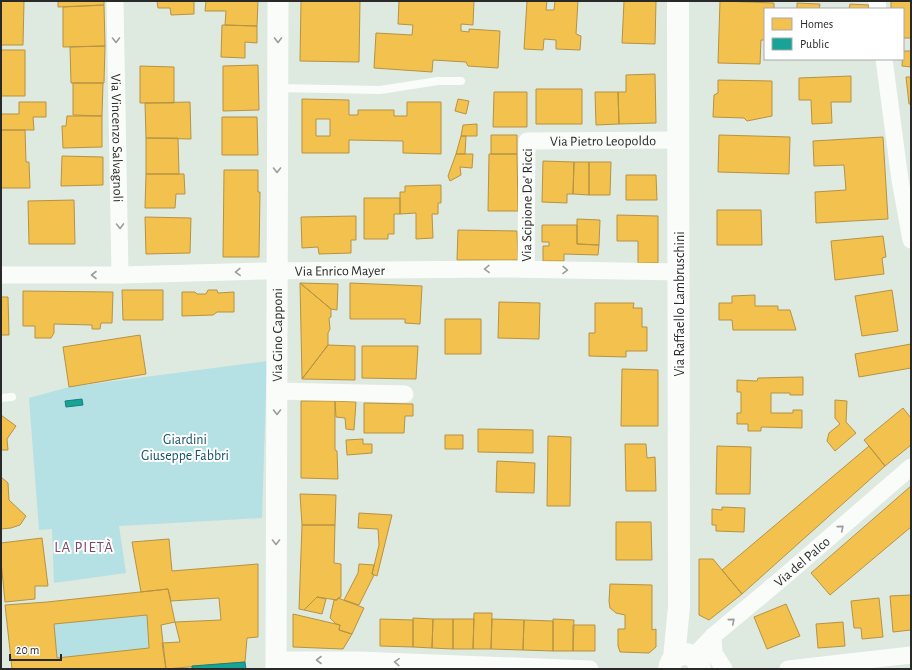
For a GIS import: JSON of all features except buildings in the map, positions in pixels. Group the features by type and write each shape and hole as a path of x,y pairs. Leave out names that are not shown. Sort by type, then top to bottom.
{"main road":[{"name":"Via Raffaello Lambruschini","path":"678,1 679,608 688,662"}],"street":[{"name":"Via Vincenzo Salvagnoli","path":"115,1 120,275"},
{"name":"Via Gino Capponi","path":"276,665 278,1"},
{"path":"884,60 900,180 911,240"},
{"name":"Via Pietro Leopoldo","path":"527,141 679,140"},
{"name":"Via Scipione De' Ricci","path":"526,269 527,141"},
{"name":"Via Enrico Mayer","path":"1,275 120,275 526,269 679,272"},
{"path":"277,391 405,394"},
{"name":"Via del Palco","path":"688,662 713,636 780,581 911,467"},
{"path":"713,636 714,653 724,669"},
{"path":"788,669 888,664 911,655"},
{"path":"276,665 358,660 590,669"},
{"path":"688,662 724,669"}],"lane":[{"path":"278,88 380,90 438,80 461,81"},
{"path":"1,398 12,397"}],"green space":[{"name":"Giardini Giuseppe Fabbri","path":"267,361 262,518 119,526 126,573 54,583 52,529 39,530 29,398 69,387"},
{"path":"147,615 149,648 57,658 54,624"}],"district":[{"name":"LA PIETÀ","path":"84,547"}]}
